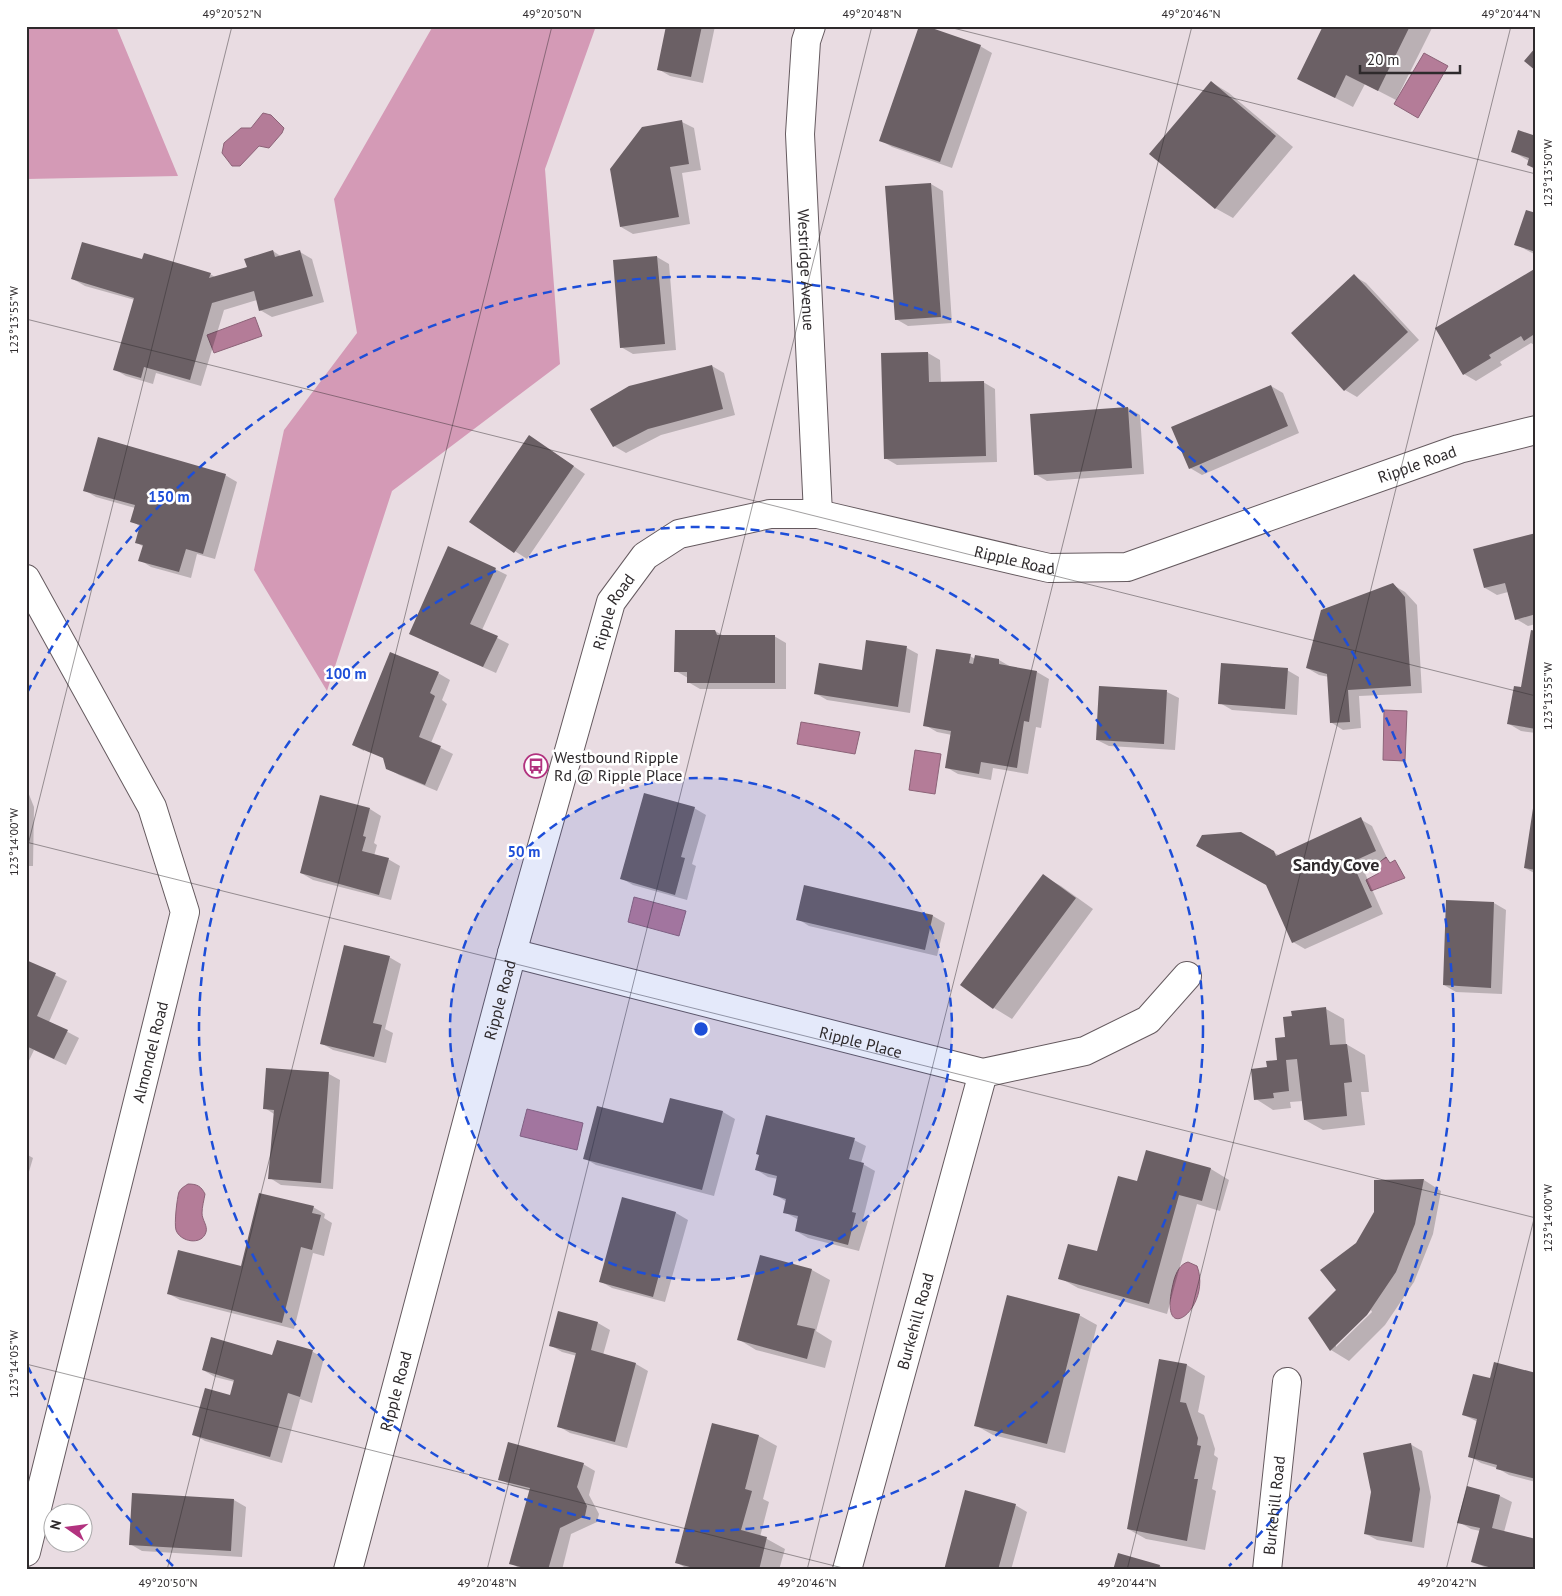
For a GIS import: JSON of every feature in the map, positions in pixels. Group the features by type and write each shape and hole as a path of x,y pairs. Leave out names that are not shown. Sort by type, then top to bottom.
{"street":[{"name":"Westridge Avenue","path":"810,26 806,41 800,134 818,514"},
{"name":"Ripple Road","path":"348,1570 512,952 611,602 645,556 679,534 770,514 818,514 1049,568 1127,567 1459,449 1536,430"},
{"name":"Almondel Road","path":"26,579 152,807 185,912 26,1552"},
{"name":"Ripple Place","path":"512,952 983,1073 1085,1051 1148,1020 1187,976"},
{"name":"Burkehill Road","path":"847,1570 983,1073"},
{"name":"Burkehill Road","path":"1267,1570 1287,1382"}],"shaded area":[{"path":"26,26 116,26 178,176 26,179"},
{"path":"433,26 596,26 545,169 560,364 392,491 327,691 254,570 284,430 357,333 334,199"},
{"path":"1424,53 1448,66 1418,118 1394,104"},
{"path":"263,113 271,115 284,128 282,133 269,148 259,146 240,166 232,166 222,153 224,143 241,128 251,128"},
{"path":"255,317 262,336 214,353 207,335"},
{"path":"1384,710 1407,711 1405,761 1383,760"},
{"path":"801,722 860,732 855,754 797,744"},
{"path":"915,750 941,754 935,794 909,790"},
{"path":"1386,857 1390,863 1395,860 1405,878 1371,891 1366,880 1379,873 1376,865"},
{"path":"634,897 686,911 679,936 628,922"},
{"path":"527,1109 583,1123 577,1150 520,1136"},
{"path":"188,1184 198,1186 205,1194 202,1213 206,1232 204,1236 196,1241 186,1240 178,1234 175,1227 179,1192"},
{"path":"1188,1262 1197,1266 1200,1282 1192,1308 1184,1316 1177,1319 1172,1315 1170,1302 1174,1280 1177,1272"}],"building":[{"path":"666,26 702,26 691,77 657,70"},
{"path":"919,26 926,26 981,45 940,162 879,141"},
{"path":"1323,26 1410,26 1378,91 1346,75 1335,98 1297,79"},
{"path":"1536,47 1536,71 1524,61"},
{"path":"1211,81 1276,136 1215,209 1149,154"},
{"path":"682,120 689,164 670,167 679,217 620,227 610,169 642,127"},
{"path":"1518,130 1536,136 1536,169 1527,165 1529,158 1511,152"},
{"path":"931,183 941,317 895,320 885,186"},
{"path":"1526,210 1536,213 1536,252 1514,245"},
{"path":"82,242 142,259 144,253 211,273 209,278 247,267 244,259 273,250 275,257 300,250 313,296 259,311 254,291 212,303 190,380 144,367 141,378 113,370 134,298 71,279"},
{"path":"657,256 665,344 620,348 613,260"},
{"path":"1536,268 1536,333 1524,341 1521,336 1489,355 1491,358 1463,375 1435,328"},
{"path":"1354,274 1408,332 1344,391 1291,333"},
{"path":"928,352 929,382 984,381 986,456 884,459 881,353"},
{"path":"712,365 723,409 648,429 613,447 590,409 629,386"},
{"path":"1271,385 1288,426 1189,469 1171,427"},
{"path":"1128,407 1132,468 1034,475 1030,414"},
{"path":"529,435 574,466 514,553 469,522"},
{"path":"98,437 226,474 203,554 186,549 179,572 138,561 143,545 135,543 140,525 130,522 135,505 83,491"},
{"path":"1536,533 1536,614 1515,620 1505,583 1484,588 1473,549"},
{"path":"448,546 496,568 470,624 498,636 483,667 409,634"},
{"path":"1393,583 1405,597 1411,686 1348,690 1350,722 1330,723 1327,674 1306,668 1321,610"},
{"path":"675,630 715,630 717,635 775,635 775,683 687,683 687,672 674,672"},
{"path":"1531,630 1536,631 1536,729 1507,724 1514,686 1521,687"},
{"path":"866,640 907,646 898,707 814,694 819,663 862,670"},
{"path":"936,649 971,654 969,663 973,664 975,655 999,659 999,664 1037,671 1029,722 1024,721 1017,768 981,762 979,774 945,768 951,731 923,726"},
{"path":"390,652 439,672 430,693 435,696 419,737 441,746 425,785 386,769 383,758 352,745"},
{"path":"1221,663 1288,668 1285,709 1218,704"},
{"path":"1099,686 1167,690 1164,744 1096,740"},
{"path":"644,793 695,807 681,857 685,858 675,895 620,879"},
{"path":"320,795 370,808 363,836 366,837 362,851 389,858 379,895 300,873"},
{"path":"1536,795 1536,870 1524,868"},
{"path":"1361,817 1376,851 1352,862 1372,907 1292,943 1266,885 1196,846 1202,835 1241,832 1274,851 1276,856"},
{"path":"1043,874 1076,898 993,1009 960,985"},
{"path":"804,885 933,915 925,950 796,920"},
{"path":"1446,900 1494,902 1491,988 1443,985"},
{"path":"344,945 390,956 373,1023 382,1025 374,1057 320,1044"},
{"path":"26,960 56,973 37,1016 68,1030 54,1059 26,1046"},
{"path":"1326,1007 1330,1045 1347,1044 1352,1082 1344,1083 1347,1116 1304,1120 1297,1059 1286,1060 1289,1091 1273,1093 1274,1098 1254,1100 1251,1069 1267,1067 1266,1061 1277,1060 1275,1038 1285,1037 1283,1017 1292,1016 1291,1011"},
{"path":"266,1068 329,1072 321,1183 268,1179 274,1110 263,1109"},
{"path":"670,1098 723,1111 702,1190 583,1159 597,1106 663,1123"},
{"path":"766,1115 855,1138 849,1159 864,1163 852,1212 856,1213 848,1245 795,1231 798,1216 783,1213 786,1199 773,1195 777,1176 755,1170 759,1155 756,1154"},
{"path":"1146,1150 1211,1168 1202,1201 1179,1195 1149,1304 1058,1279 1068,1244 1097,1251 1118,1176 1137,1181"},
{"path":"1424,1179 1415,1224 1396,1272 1367,1315 1330,1351 1308,1318 1336,1290 1320,1270 1356,1243 1374,1212 1374,1180"},
{"path":"259,1193 314,1206 312,1213 321,1215 312,1250 301,1247 282,1323 167,1294 178,1250 241,1266"},
{"path":"622,1197 676,1212 653,1297 599,1282"},
{"path":"760,1255 812,1269 797,1325 815,1329 807,1359 737,1340"},
{"path":"1007,1295 1080,1314 1047,1444 974,1426"},
{"path":"558,1311 598,1322 591,1350 636,1363 615,1442 557,1427 576,1353 549,1346"},
{"path":"211,1337 272,1355 277,1340 313,1350 300,1397 288,1393 270,1457 192,1435 205,1388 230,1395 234,1380 202,1370"},
{"path":"1159,1359 1187,1364 1180,1402 1186,1403 1198,1438 1197,1445 1201,1446 1194,1479 1198,1479 1187,1541 1127,1529"},
{"path":"1494,1362 1536,1373 1536,1479 1496,1469 1497,1465 1468,1457 1477,1419 1462,1415 1473,1374 1490,1378"},
{"path":"712,1423 759,1435 745,1489 752,1491 741,1530 767,1537 759,1570 701,1570 675,1563"},
{"path":"508,1442 584,1463 577,1487 587,1506 585,1516 560,1528 548,1570 532,1570 509,1564 530,1488 498,1480"},
{"path":"1411,1443 1420,1489 1412,1542 1364,1534 1371,1492 1363,1453"},
{"path":"1467,1486 1500,1495 1492,1528 1536,1539 1536,1570 1499,1570 1471,1562 1480,1528 1457,1523"},
{"path":"965,1490 1016,1504 998,1570 944,1570"},
{"path":"132,1493 234,1499 231,1551 129,1545"},
{"path":"1118,1553 1160,1565 1159,1570 1113,1570"}],"place":[{"name":"Westbound Ripple Rd @ Ripple Place","path":"536,766"}],"district":[{"name":"Sandy Cove","path":"1336,864"}]}
